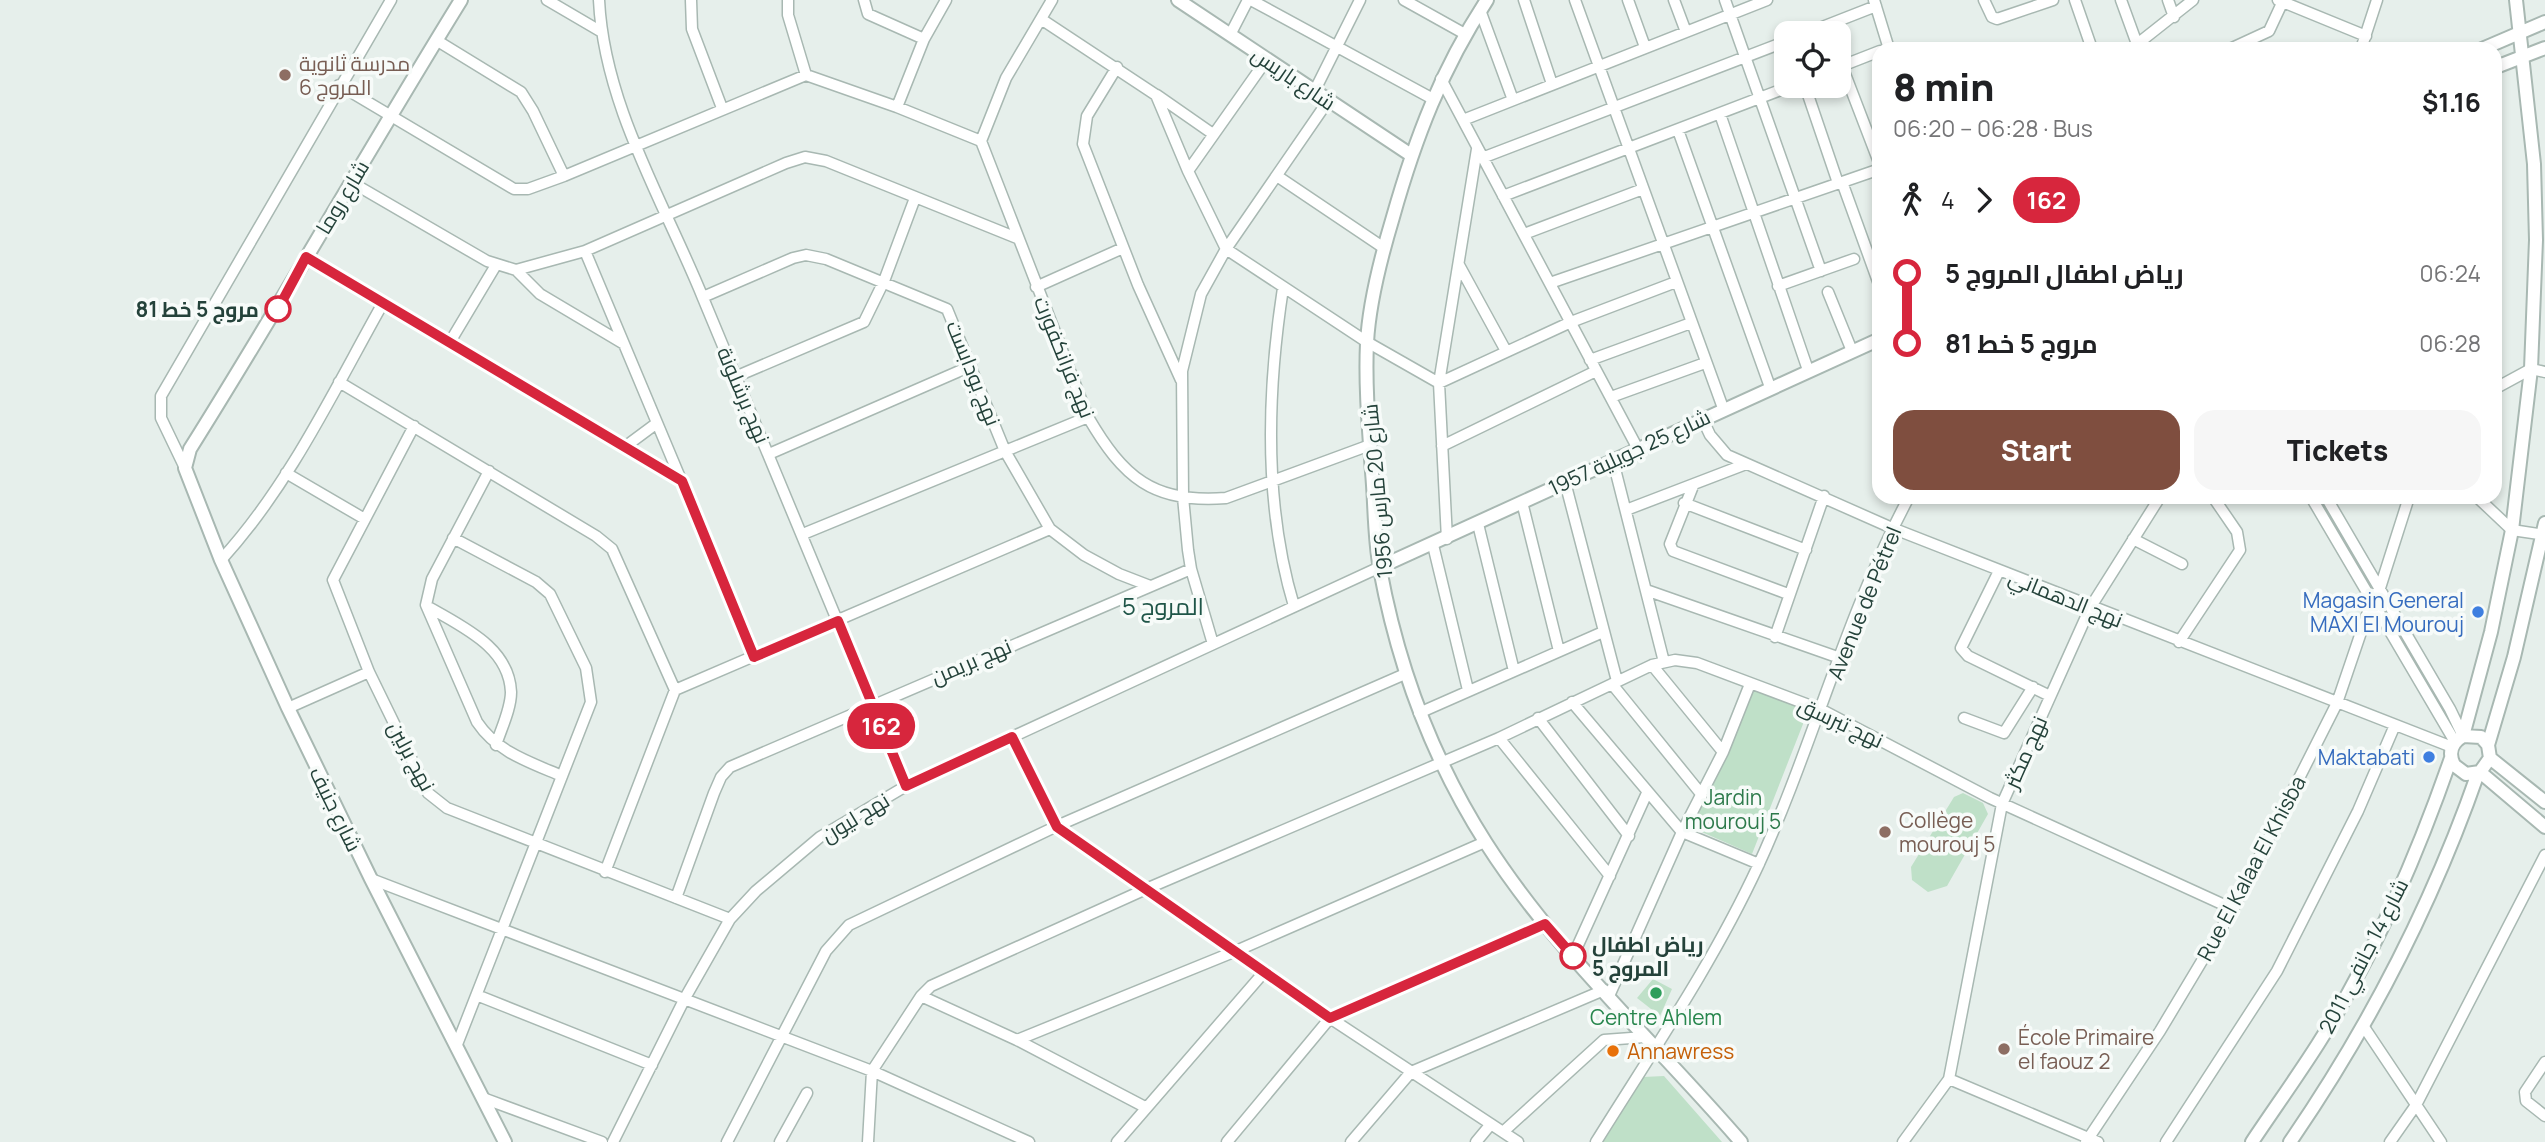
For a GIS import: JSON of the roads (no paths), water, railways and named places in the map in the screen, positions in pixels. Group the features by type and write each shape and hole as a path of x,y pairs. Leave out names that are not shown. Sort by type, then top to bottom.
{"street":[{"path":"185,468 161,418 161,396 339,85 391,0"},
{"name":"شارع روما","path":"185,468 190,449 278,309 306,257 461,0"},
{"path":"547,0 600,31"},
{"name":"نهج برشلونة","path":"599,0 600,31 607,63 636,145 803,534 906,786"},
{"path":"691,0 692,29 722,108"},
{"path":"788,0 788,15 806,75"},
{"path":"864,0 867,14 924,38"},
{"path":"897,107 924,38 946,0"},
{"path":"339,85 514,189 528,189 564,176 806,75 897,107 981,141 1006,78 1052,0"},
{"name":"شارع باريس","path":"1178,0 1411,155"},
{"path":"1230,35 1249,0 1433,99"},
{"path":"1314,92 1360,0"},
{"path":"1404,0 1465,34"},
{"path":"1524,0 1552,83"},
{"path":"1575,0 1723,408"},
{"path":"1628,0 1645,47"},
{"path":"1674,0 1686,32"},
{"path":"1725,0 1821,271"},
{"path":"1462,120 1767,0"},
{"path":"1984,0 1992,18 1997,19 2031,4 2053,0"},
{"path":"2075,0 2090,42"},
{"path":"2121,0 2133,42"},
{"path":"2168,0 2174,17"},
{"path":"2141,42 2193,0"},
{"path":"2364,42 2377,0"},
{"name":"شارع 14 جانفي 2011","path":"2252,1142 2319,1043 2374,943 2435,806 2491,632 2512,530 2531,369 2536,240 2534,164 2516,0"},
{"path":"2245,42 2269,31 2285,1 2366,37"},
{"path":"1834,21 1875,3 1883,42"},
{"path":"1484,5 1513,100"},
{"name":"شارع 20 مارس 1956","path":"1484,5 1441,79 1411,155 1384,248 1367,342 1370,445 1380,567 1405,674 1419,713 1441,762 1485,842 1545,924 1741,1142"},
{"path":"1041,19 1117,67 1213,134"},
{"path":"2497,42 2545,22"},
{"path":"436,40 521,92 534,111 564,176"},
{"path":"1480,153 1615,108 1774,46"},
{"path":"2502,65 2545,48"},
{"path":"1851,62 1872,54"},
{"path":"1188,171 1267,59"},
{"path":"1117,67 1087,116 1083,144 1123,248 1182,384"},
{"path":"1441,79 1638,449"},
{"path":"1851,92 1872,146"},
{"path":"1503,196 1774,93"},
{"path":"1156,95 1188,171 1226,249 1367,342 1439,383"},
{"path":"1809,98 1872,261"},
{"path":"1213,644 1191,569 1183,497 1182,384 1185,350 1201,294 1226,249 1328,102"},
{"path":"1720,114 1808,370"},
{"path":"1678,130 1710,226 1770,387"},
{"name":"نهج فرانكفورت","path":"981,141 1088,417 1122,468 1144,484 1183,497 1203,500 1226,498 1370,445"},
{"path":"1447,539 1439,383 1480,153"},
{"path":"351,182 496,265 516,270 585,251 805,157 826,161 1017,238"},
{"path":"1550,283 1872,170"},
{"path":"1277,176 1384,248"},
{"path":"1524,234 1643,189"},
{"path":"735,377 864,322 884,281 915,198"},
{"path":"1036,287 1123,248"},
{"path":"585,251 754,657"},
{"name":"نهج بودابست","path":"703,297 806,255 826,259 884,281 947,309 1005,451 1050,529 1119,574 1150,586"},
{"path":"306,257 682,481"},
{"path":"1778,286 1854,259"},
{"path":"450,342 496,265"},
{"path":"1459,265 1506,351"},
{"path":"516,270 540,294 624,344"},
{"path":"1439,383 1571,322 1676,282"},
{"path":"1283,288 1271,388 1273,482 1294,606"},
{"path":"1828,292 1852,351"},
{"path":"221,560 240,540 286,473 383,303"},
{"path":"1590,360 1691,323"},
{"name":"شارع 25 جويلية 1957","path":"1380,567 1447,539 1723,408 1872,342"},
{"path":"1611,397 1705,363"},
{"path":"769,454 971,366"},
{"path":"2502,385 2531,369 2545,372"},
{"path":"1442,446 1596,371"},
{"path":"339,382 489,471 612,549 675,690 605,872"},
{"path":"803,534 1088,417"},
{"name":"نهج الدهماني","path":"1702,418 1718,446 1727,455 1892,528 2337,703 2457,744"},
{"path":"626,446 657,423"},
{"name":"نهج برلين","path":"414,426 363,518 333,580 335,592 369,672 428,793 447,808 730,919"},
{"path":"1613,461 1664,662"},
{"path":"1626,510 1746,464"},
{"name":"شارع جنيف","path":"185,468 221,560 288,708 371,880 505,1142"},
{"path":"489,471 432,579 426,606 477,722 496,745 562,776"},
{"path":"286,473 363,518"},
{"path":"1565,482 1614,683 1702,795"},
{"path":"1692,486 1670,544 1677,554 1788,594"},
{"path":"1776,637 1788,594 1824,496"},
{"path":"1522,502 1559,651"},
{"path":"1684,503 1806,550"},
{"name":"Avenue de Pétrel","path":"1597,1142 1730,924 1759,864 1892,528 1905,504"},
{"name":"نهج مكثر","path":"1903,1142 1949,1079 2002,804 2090,608 2156,504"},
{"path":"2179,642 2240,550 2237,532 2218,504"},
{"path":"2315,504 2457,744"},
{"path":"2330,504 2380,588 2457,744 2463,773 2479,772 2545,827"},
{"name":"Rue El Kalaa El Khisba","path":"2091,1141 2233,909 2337,703 2372,600 2380,588 2407,504"},
{"path":"2484,504 2512,530 2545,531 2489,752"},
{"path":"1478,524 1514,671"},
{"path":"675,690 1050,529"},
{"path":"453,538 544,588 558,606 586,668 591,702 479,996 456,1047"},
{"path":"2133,539 2182,564"},
{"path":"1433,545 1468,690"},
{"name":"نهج ليون","path":"613,1142 685,998 730,919 756,891 820,837 906,786 1380,567"},
{"name":"نهج بريمن","path":"676,898 724,772 743,760 871,704 1191,569"},
{"path":"1998,571 1961,648 1968,656 2050,696"},
{"path":"1119,574 1121,598"},
{"path":"1646,590 1840,658"},
{"path":"426,606 483,640 499,658 511,693 496,745"},
{"path":"1419,713 1602,632"},
{"name":"نهج تبرسق","path":"921,996 950,976 1146,888 1499,738 1652,665 1664,662 1697,663 1822,710 2002,804 2233,909"},
{"path":"1652,665 1723,752"},
{"path":"288,708 369,672"},
{"path":"727,1142 780,1034 825,951 849,925 1057,827 1405,674"},
{"path":"1351,1142 1411,1072 1606,993 1723,752 1750,684"},
{"path":"1964,718 2004,733 2033,687"},
{"path":"1572,702 1682,832 1759,864"},
{"path":"1538,718 1629,836"},
{"path":"2166,1142 2277,971 2358,811 2395,725"},
{"path":"2457,744 2477,735 2489,752 2545,802"},
{"path":"1012,737 1057,827 1330,1018 1518,1142"},
{"path":"1499,738 1610,876"},
{"name":"شارع 14 جانفي 2011","path":"2290,1142 2364,1027 2432,890 2489,752"},
{"path":"1573,956 1647,793"},
{"path":"1017,1040 1236,951 1485,842"},
{"path":"2390,1142 2416,1105 2545,855"},
{"path":"371,880 780,1034 872,1071 1029,1142"},
{"path":"1227,1142 1330,1018 1545,924"},
{"path":"1117,1142 1265,971"},
{"path":"479,996 652,1065"},
{"path":"868,1142 872,1071 921,996 1017,1040 1145,1107"},
{"path":"2364,1027 2441,1142"},
{"path":"1503,1132 1604,1040 1645,1037"},
{"path":"2545,1062 2525,1092 2526,1101 2545,1116"},
{"path":"1949,1079 2091,1141"},
{"path":"780,1142 807,1093"},
{"path":"483,1098 602,1142"},
{"path":"1476,1142 1491,1124"}],"place":[{"name":"مدرسة ثانوية المروج 6","path":"285,75"},
{"name":"مروج 5 خط 81","path":"278,309"},
{"name":"Magasin General MAXI El Mourouj","path":"2478,612"},
{"name":"Maktabati","path":"2429,757"},
{"name":"Collège mourouj 5","path":"1885,832"},
{"name":"رياض اطفال المروج 5","path":"1573,956"},
{"name":"Centre Ahlem","path":"1656,993"},
{"name":"École Primaire el faouz 2","path":"2004,1049"},
{"name":"Annawress","path":"1613,1051"}],"district":[{"name":"المروج 5","path":"1163,605"}],"park label":[{"name":"Jardin mourouj 5","path":"1733,809"}]}
